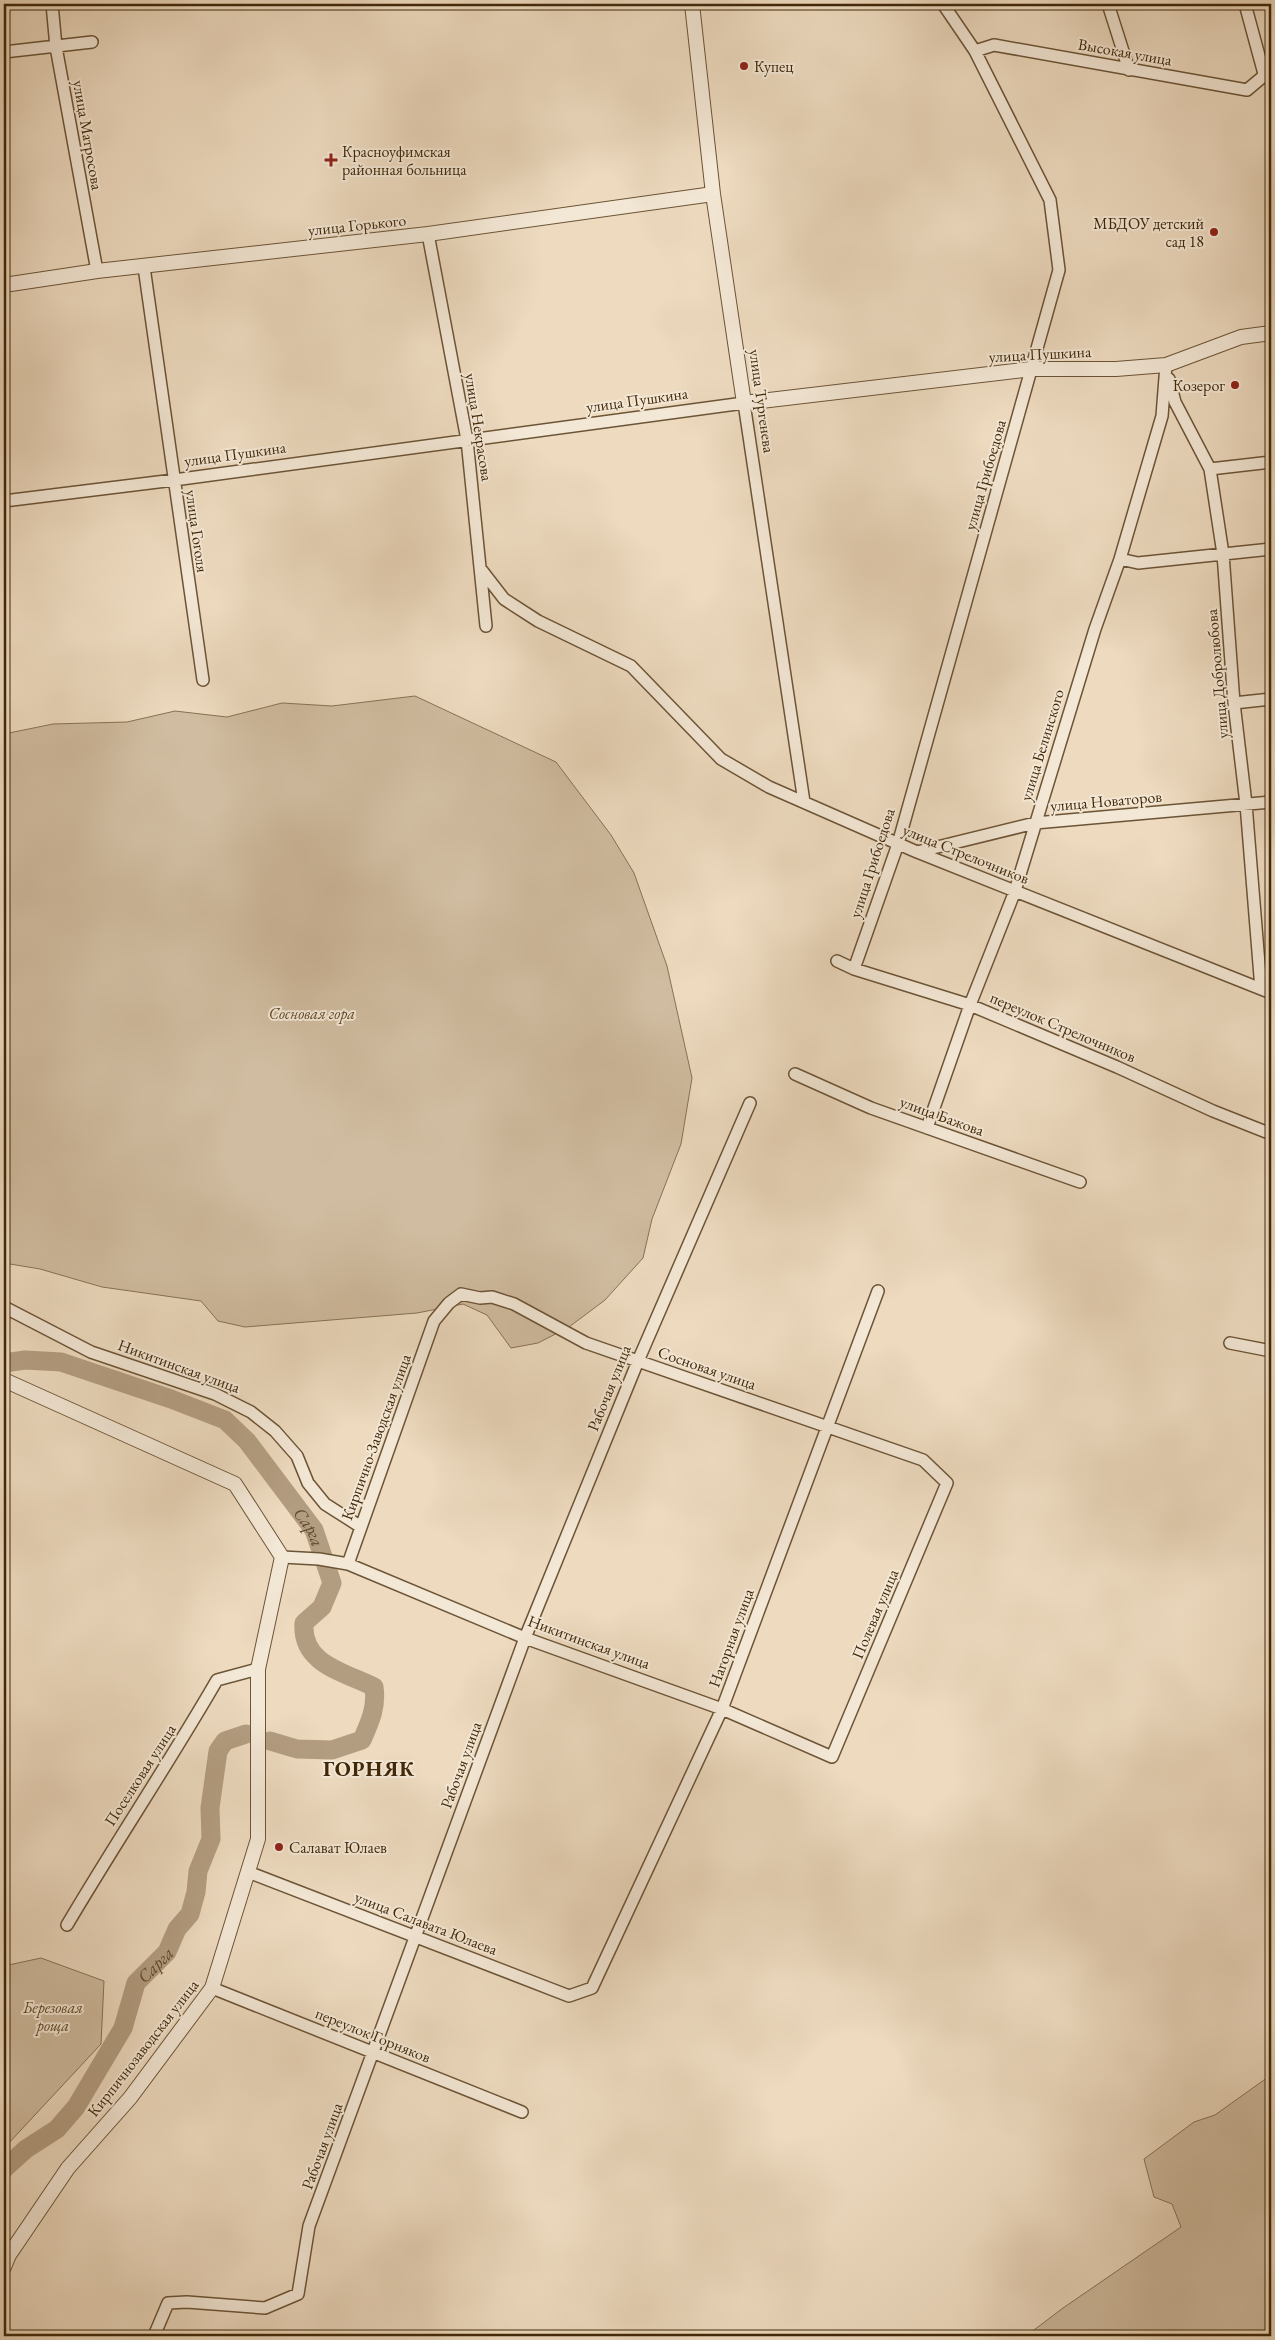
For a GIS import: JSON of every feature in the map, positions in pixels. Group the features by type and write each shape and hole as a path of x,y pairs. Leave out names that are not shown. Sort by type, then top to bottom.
{"street":[{"name":"улица Матросова","path":"52,4 56,47 97,271"},
{"name":"улица Тургенева","path":"692,4 713,194 804,802"},
{"name":"улица Грибоедова","path":"854,969 898,844 1059,270 1050,200 974,52 943,4"},
{"path":"1108,4 1129,70"},
{"name":"Высокая улица","path":"974,52 994,46 1247,90 1268,72 1245,4"},
{"path":"4,52 92,42"},
{"name":"улица Горького","path":"4,285 97,271 428,234 713,194"},
{"name":"улица Некрасова","path":"428,234 467,440 486,626"},
{"name":"улица Гоголя","path":"144,267 203,680"},
{"name":"улица Пушкина","path":"4,501 174,480 744,403 1032,369 1116,369 1166,365 1241,337 1271,333"},
{"name":"улица Добролюбова","path":"1166,365 1174,402 1210,470 1223,554 1234,703 1266,991"},
{"name":"улица Белинского","path":"927,1128 970,1006 1015,891 1095,629 1120,558 1162,416 1166,365"},
{"path":"1210,470 1271,462"},
{"path":"1120,558 1138,562 1271,549"},
{"name":"улица Стрелочников","path":"480,568 504,599 538,621 630,666 721,759 769,787 917,852 1266,991"},
{"path":"1234,703 1271,699"},
{"name":"улица Новаторов","path":"917,852 1035,823 1271,802"},
{"name":"переулок Стрелочников","path":"837,961 854,969 970,1006 1117,1067 1212,1111 1271,1134"},
{"name":"улица Бажова","path":"795,1074 871,1108 1080,1182"},
{"name":"Рабочая улица","path":"154,2336 168,2303 187,2302 264,2308 298,2294 309,2226 525,1638 638,1361 750,1103"},
{"name":"Нагорная улица","path":"592,1988 722,1710 878,1291"},
{"name":"Сосновая улица","path":"434,1321 449,1303 461,1294 480,1298 492,1297 514,1304 586,1343 923,1460 948,1483"},
{"name":"Никитинская улица","path":"4,1307 91,1352 215,1394 250,1412 275,1431 296,1456 308,1483 325,1504 361,1527"},
{"name":"Кирпично-Заводская улица","path":"348,1564 434,1321"},
{"path":"1230,1343 1271,1351"},
{"path":"4,1380 235,1484 282,1557"},
{"name":"Полевая улица","path":"832,1757 948,1483"},
{"name":"Никитинская улица","path":"282,1557 333,1560 348,1564 525,1638 722,1710 832,1757"},
{"name":"Кирпичнозаводская улица","path":"5,2259 68,2168 130,2098 212,1988 258,1839 258,1668 282,1557"},
{"name":"Поселковая улица","path":"67,1925 114,1844 184,1738 217,1680 258,1668"},
{"name":"улица Салавата Юлаева","path":"248,1872 569,1996 592,1988"},
{"name":"переулок Горняков","path":"212,1988 522,2112"}],"green space":[{"name":"Сосновая гора","path":"415,696 556,762 611,835 634,873 667,966 692,1078 681,1144 652,1219 643,1258 605,1300 569,1327 538,1343 511,1348 487,1315 463,1304 417,1313 245,1327 218,1321 201,1301 102,1287 40,1269 4,1263 4,734 53,724 127,722 175,711 227,717 282,703 332,706"},
{"name":"Березовая роща","path":"41,1958 104,1981 101,2044 4,2146 4,1966"},
{"path":"1271,2075 1271,2336 1026,2336 1063,2308 1181,2227 1172,2204 1154,2197 1144,2159 1194,2122 1215,2115"}],"waterway":[{"name":"Сарга","path":"4,1363 25,1360 61,1362 171,1399 225,1420 247,1441 314,1530 332,1583 322,1607 304,1623 305,1637 309,1648 327,1665 374,1687 374,1708 362,1740 332,1750 297,1749 270,1741"},
{"name":"Сарга","path":"4,2169 26,2149 57,2129 76,2107 123,2028 136,1983 167,1952 177,1929 190,1914 196,1892 198,1871 211,1839 210,1808 218,1751 225,1741 246,1734"}],"place":[{"name":"Купец","path":"744,66"},
{"name":"Красноуфимская районная больница","path":"331,160"},
{"name":"МБДОУ детский сад 18","path":"1214,232"},
{"name":"Козерог","path":"1235,385"},
{"name":"Салават Юлаев","path":"279,1847"}],"district":[{"name":"ГОРНЯК","path":"369,1768"}]}
